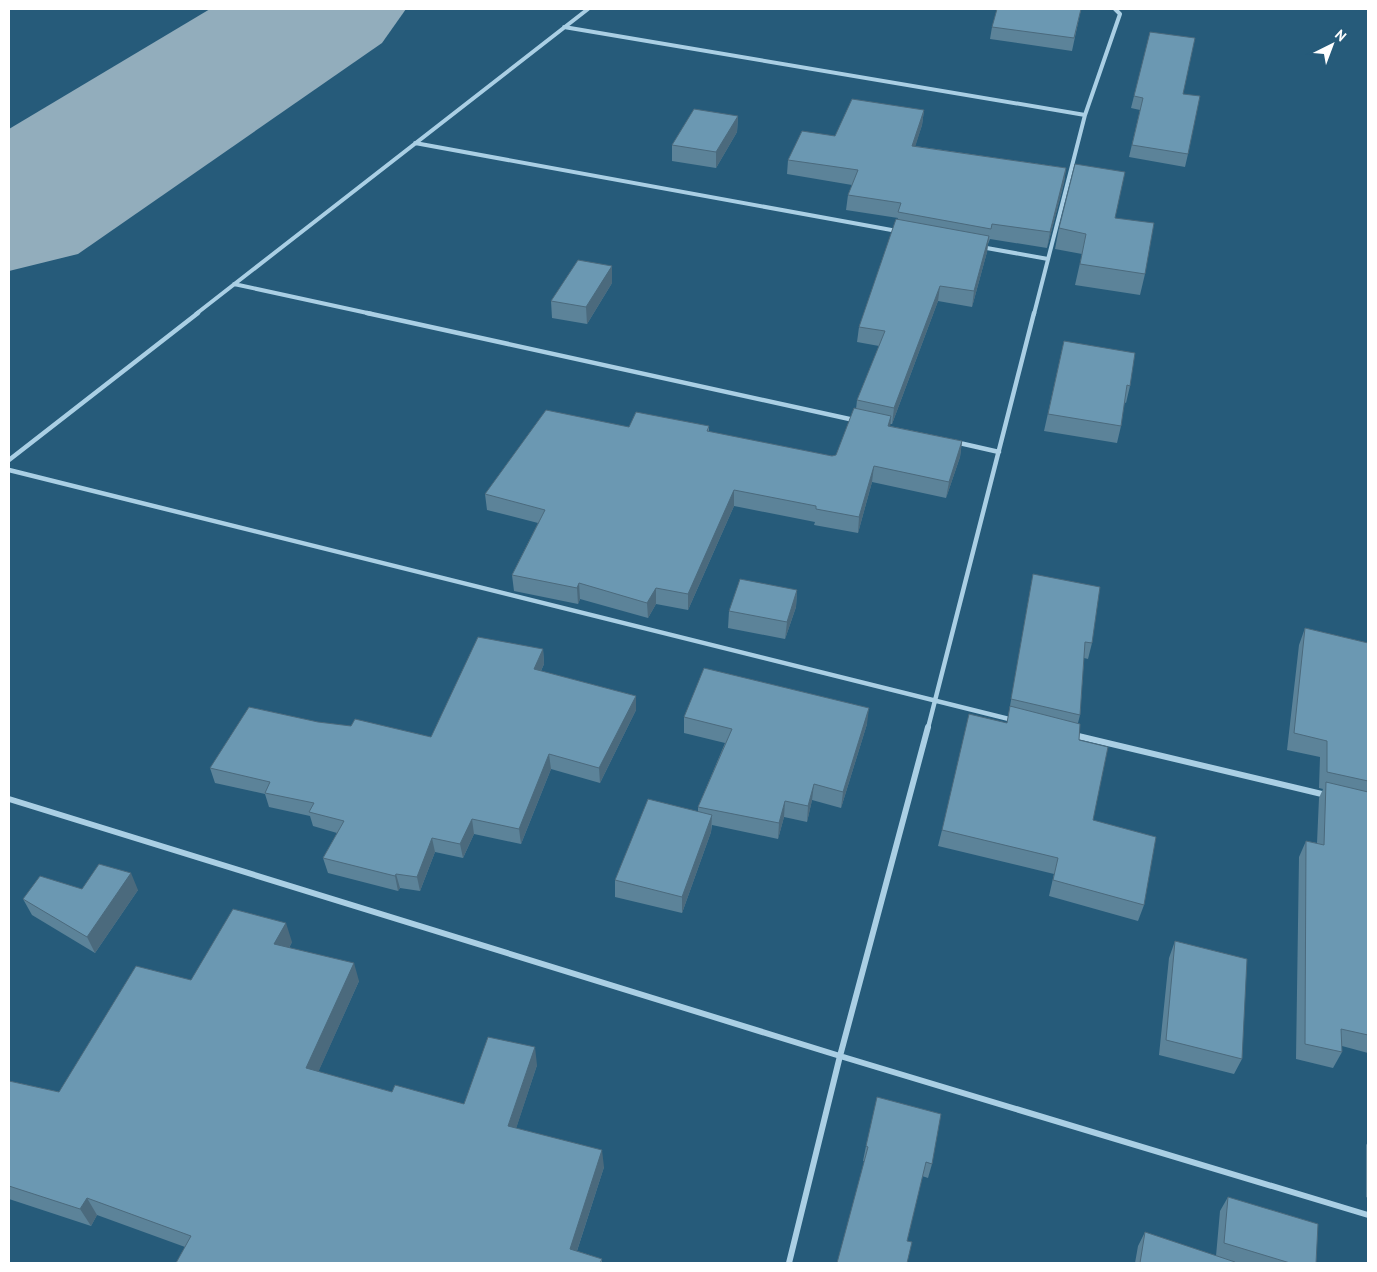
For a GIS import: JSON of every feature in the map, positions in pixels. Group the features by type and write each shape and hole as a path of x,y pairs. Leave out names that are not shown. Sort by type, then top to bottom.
{"street":[{"path":"9,460 588,9"},
{"path":"789,1263 840,1056 935,701 1085,115 1120,14 1115,9"},
{"path":"564,27 1085,115"},
{"path":"415,143 902,232"},
{"path":"980,247 1048,259"},
{"path":"234,284 864,422"},
{"path":"951,441 999,452"},
{"path":"9,470 1022,722"},
{"path":"1070,734 1330,796"},
{"path":"9,799 840,1056 1368,1215"}],"building":[{"path":"997,9 1081,9 1074,38 992,27"},
{"path":"1150,32 1195,38 1183,94 1200,96 1188,154 1132,145 1143,98 1134,96"},
{"path":"852,99 924,110 912,146 1066,168 1050,232 992,224 991,229 898,212 901,203 848,195 858,170 788,160 802,131 835,136"},
{"path":"694,109 738,116 716,152 672,145"},
{"path":"1075,164 1125,172 1115,218 1154,223 1145,274 1080,264 1086,234 1059,228"},
{"path":"896,219 989,236 974,291 940,286 894,408 857,400 885,331 859,327"},
{"path":"578,260 612,266 586,307 551,301"},
{"path":"1064,341 1135,353 1130,386 1127,385 1121,426 1048,414"},
{"path":"854,408 891,416 888,426 962,441 949,482 874,466 859,517 816,509 816,506 734,490 688,594 656,588 647,603 579,583 577,588 512,575 545,510 485,494 546,410 629,427 636,412 709,426 707,431 832,456 836,455"},
{"path":"1033,574 1100,587 1092,643 1085,642 1080,715 1011,699"},
{"path":"740,579 797,590 787,622 729,611"},
{"path":"1305,628 1368,643 1368,781 1327,772 1327,741 1294,733"},
{"path":"478,637 543,649 534,669 636,696 599,768 549,754 519,829 472,819 460,844 432,838 417,877 396,874 395,876 323,858 344,821 309,812 314,803 265,793 270,782 210,768 249,707 318,722 351,726 355,719 431,737"},
{"path":"704,668 869,708 843,792 814,784 808,806 785,801 779,823 698,807 732,729 684,717"},
{"path":"1010,706 1080,724 1079,740 1108,747 1093,820 1156,837 1144,905 1053,880 1058,858 942,830 969,714 1007,723"},
{"path":"1326,782 1368,792 1368,1035 1341,1029 1342,1052 1305,1044 1306,841 1324,845"},
{"path":"648,799 712,815 682,897 615,880"},
{"path":"99,864 131,873 87,937 23,899 40,876 82,889"},
{"path":"233,909 286,923 274,944 354,963 306,1068 392,1092 395,1085 464,1104 488,1037 535,1047 508,1126 602,1150 570,1249 602,1259 600,1263 176,1263 191,1236 87,1198 80,1209 9,1186 9,1081 59,1092 136,966 191,980"},
{"path":"1175,941 1247,959 1242,1059 1166,1040"},
{"path":"877,1097 941,1114 932,1164 926,1162 907,1241 912,1242 907,1263 837,1263 868,1147 866,1146"},
{"path":"1228,1197 1318,1224 1316,1263 1290,1263 1224,1243"},
{"path":"1145,1232 1235,1262 1235,1263 1140,1263"}],"runway":[{"path":"9,212 325,9"}]}
